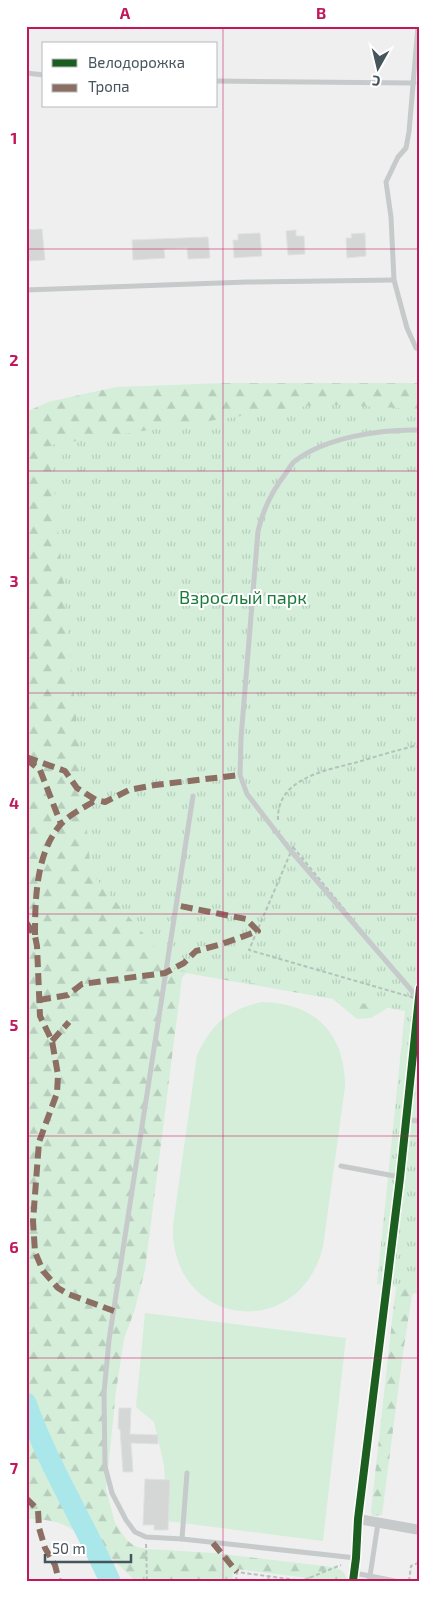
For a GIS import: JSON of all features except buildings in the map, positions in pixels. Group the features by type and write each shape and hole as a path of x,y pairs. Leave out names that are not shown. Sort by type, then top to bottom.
{"street":[{"path":"354,1577 358,1519 400,1178 417,1031 420,988"},
{"path":"358,1519 420,1530"}],"lane":[{"path":"418,26 412,108 406,148 398,157 386,182 391,217 394,280 407,328 416,348 420,350"},
{"path":"26,73 42,75"},
{"path":"218,81 414,83"},
{"path":"26,290 247,282 394,280"},
{"path":"418,999 291,851 248,794 240,775 240,738 258,531 262,514 274,488 295,461 322,446 348,437 378,432 420,430"},
{"path":"193,796 109,1340 104,1394 105,1466 112,1493 126,1520 135,1532 146,1537 182,1539 356,1558"},
{"path":"406,1120 420,1121"},
{"path":"341,1166 400,1178"},
{"path":"182,1539 188,1474"},
{"path":"370,1578 378,1523"},
{"path":"354,1577 395,1581"}],"path":[{"path":"278,824 278,811 281,799 297,782 316,772 414,746 420,747"},
{"path":"291,851 249,950 418,999"},
{"path":"146,1537 147,1581"},
{"path":"236,1581 237,1572 304,1580 356,1558"},
{"path":"409,1581 411,1566 420,1562"},
{"path":"268,1581 269,1575"}],"green space":[{"name":"Взрослый парк","path":"225,383 420,383 420,712 386,1009 371,1018 357,1019 333,999 186,973 182,978 145,1270 134,1312 124,1339 116,1391 106,1489 115,1523 127,1540 134,1546 146,1549 213,1553 332,1567 342,1571 347,1581 308,1581 307,1578 237,1569 233,1573 232,1581 135,1581 103,1552 68,1527 53,1521 26,1519 26,412 48,402 116,387"},
{"name":"Взрослый парк","path":"320,404 420,409 420,1290 377,1284 405,1011 174,969 91,873 50,445"},
{"path":"262,1002 298,1008 312,1015 324,1025 333,1037 340,1052 344,1068 345,1087 323,1247 309,1278 288,1299 263,1310 237,1311 212,1302 191,1285 177,1259 173,1225 197,1055 208,1035 222,1020 240,1009"},
{"path":"420,1132 420,1294 414,1293 412,1295 382,1515 372,1516 371,1511 394,1303"},
{"path":"145,1313 346,1338 323,1541 167,1521 164,1465 154,1422 136,1407"}],"waterway":[{"path":"26,1403 55,1471 110,1581"}],"marked path":[{"path":"26,757 65,771 77,788 96,800 105,802 129,790 240,775"},
{"path":"26,759 40,770 61,824"},
{"path":"35,935 37,892 46,848 53,835 65,820 96,800"},
{"path":"39,1000 68,995 82,984 165,973 184,963 196,951 258,931 246,919 175,905"},
{"path":"26,922 35,936 40,1016 52,1041 58,1075 57,1093 39,1142 33,1221 35,1252 43,1271 58,1288 68,1294 114,1311"},
{"path":"52,1041 69,1022"},
{"path":"26,1498 38,1510 39,1528 45,1548 55,1565 59,1581"},
{"path":"213,1543 237,1572"}],"cycle path":[{"path":"353,1581 358,1519 400,1178 420,988"}]}
